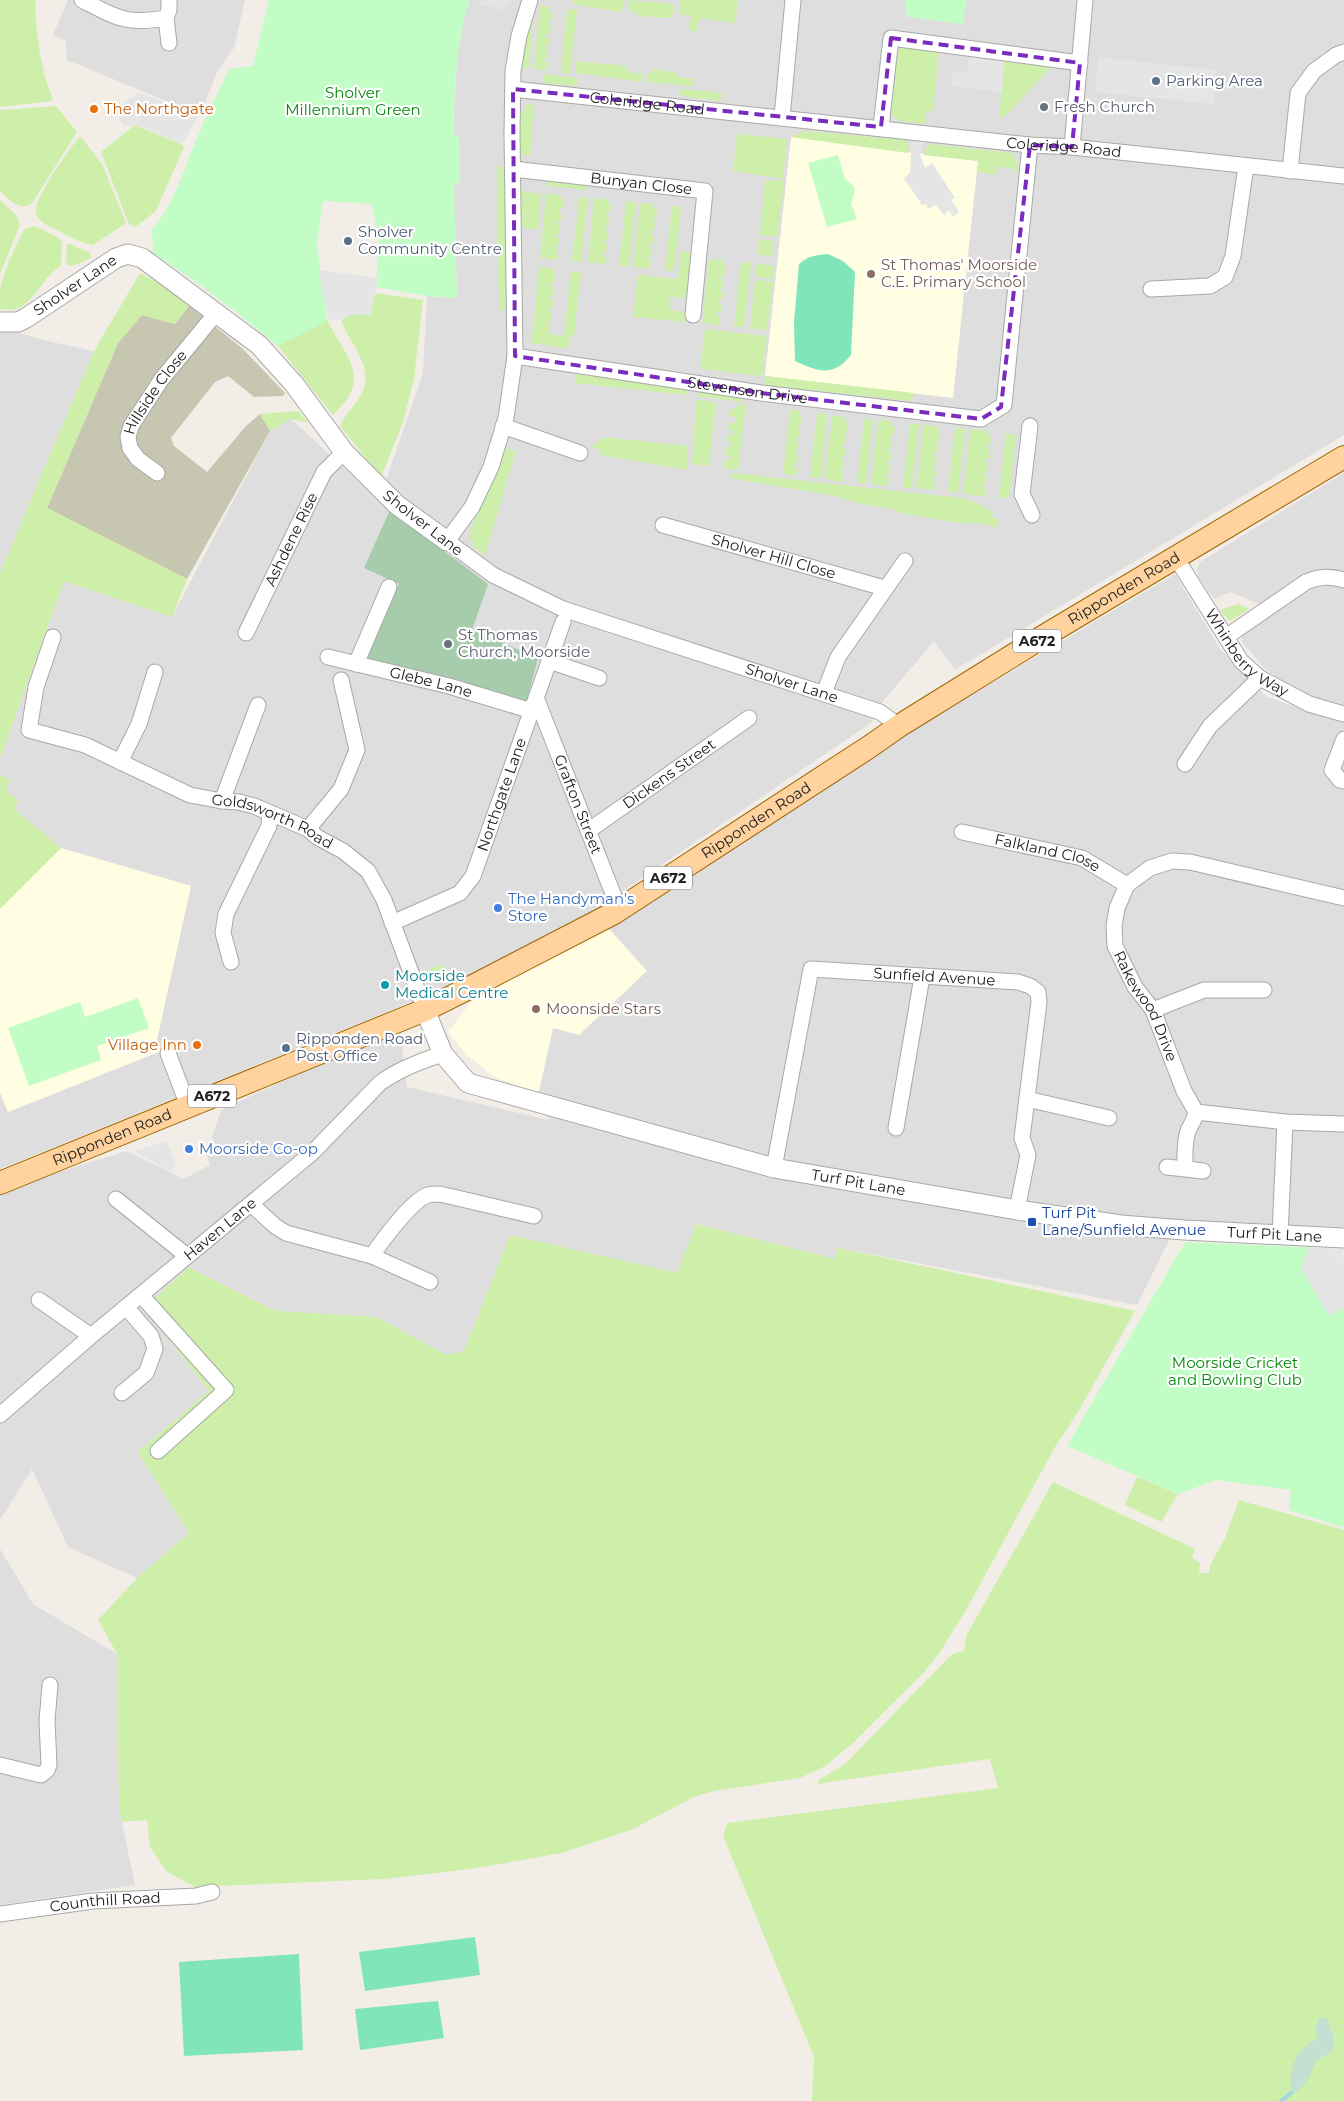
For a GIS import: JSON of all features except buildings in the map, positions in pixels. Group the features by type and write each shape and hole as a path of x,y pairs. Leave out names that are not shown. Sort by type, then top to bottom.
{"main road":[{"name":"Ripponden Road","path":"0,1183 425,1010 619,909 899,726 1048,633 1344,457"}],"street":[{"path":"82,0 126,20 146,21 166,18"},
{"path":"169,0 170,10 166,18 169,43"},
{"path":"446,541 472,507 491,467 503,426 515,356 513,89 519,36 530,0"},
{"path":"782,117 793,0"},
{"path":"1072,147 1085,0"},
{"path":"881,127 891,38 1080,63"},
{"path":"1290,171 1298,93 1314,71 1336,55 1344,52"},
{"name":"Coleridge Road","path":"513,89 881,127 1030,145 1072,147 1344,176"},
{"name":"Stevenson Drive","path":"515,356 761,393 981,419 1004,405 1030,145"},
{"path":"1151,289 1210,286 1224,277 1233,256 1246,166"},
{"name":"Bunyan Close","path":"513,169 705,191 694,315"},
{"name":"Sholver Lane","path":"1,326 26,318 111,261 128,254 142,258 259,345 278,364 344,452 397,505 493,575 563,608 880,712 899,726"},
{"name":"Hillside Close","path":"157,473 138,459 130,448 128,436 131,426 161,380 217,312"},
{"path":"503,426 580,453"},
{"path":"1030,426 1022,494 1032,515"},
{"name":"Ashdene Rise","path":"246,633 324,472 344,452"},
{"name":"Sholver Hill Close","path":"663,525 884,588"},
{"name":"Whinberry Way","path":"1176,558 1241,661 1260,678 1309,704 1344,714"},
{"path":"824,693 838,657 884,588 905,561"},
{"path":"1226,637 1306,582 1317,577 1331,577 1344,580"},
{"path":"356,664 389,587"},
{"name":"Northgate Lane","path":"392,923 460,893 472,876 563,622"},
{"name":"Goldsworth Road","path":"53,637 36,687 29,730 85,745 190,795 239,802 270,813 308,829 317,837 343,851 368,871 384,900 425,1010"},
{"name":"Glebe Lane","path":"328,657 534,706"},
{"path":"549,661 599,678"},
{"path":"120,762 139,724 155,672"},
{"path":"1185,764 1210,726 1260,678"},
{"path":"308,829 341,789 357,750 341,680"},
{"path":"222,801 258,705"},
{"name":"Grafton Street","path":"534,706 588,831 619,909"},
{"name":"Dickens Street","path":"588,831 749,718"},
{"path":"1344,739 1332,770 1340,780 1344,781"},
{"path":"231,962 223,933 226,914 269,826 270,813"},
{"name":"Falkland Close","path":"962,832 1082,858 1128,885"},
{"name":"Rakewood Drive","path":"1196,1112 1184,1091 1153,1010 1135,986 1115,946 1114,926 1117,908 1128,885 1150,868 1172,861 1190,862 1344,898"},
{"name":"Sunfield Avenue","path":"774,1168 812,969 1018,982 1030,986 1038,992 1039,1002 1022,1138 1028,1155 1017,1210"},
{"path":"896,1128 922,977"},
{"path":"1153,1010 1204,990 1264,990"},
{"name":"Turf Pit Lane","path":"425,1010 443,1054 468,1083 774,1168 1017,1210 1121,1225 1344,1238"},
{"path":"168,1053 188,1106"},
{"name":"Haven Lane","path":"0,1415 141,1294 312,1153 380,1083 393,1073 443,1054"},
{"path":"1027,1099 1109,1118"},
{"path":"1185,1168 1185,1146 1188,1130 1195,1120 1196,1112 1285,1122 1344,1124"},
{"path":"1280,1235 1285,1122"},
{"path":"1167,1167 1203,1170"},
{"path":"372,1256 415,1204 427,1195 440,1194 534,1216"},
{"path":"116,1199 187,1256"},
{"path":"251,1204 274,1226 286,1233 372,1256 430,1282"},
{"path":"141,1294 226,1390 158,1451"},
{"path":"39,1300 91,1336"},
{"path":"122,1393 146,1373 155,1349 151,1336 126,1307"},
{"path":"0,1765 41,1775 48,1770 47,1721 50,1685"},
{"name":"Counthill Road","path":"0,1914 93,1901 196,1896 212,1892"}],"highlighted area":[{"path":"891,38 1080,63 1072,147 1030,145 1001,407 981,419 761,393 515,356 513,89 881,127"}],"shaded area":[{"path":"68,0 245,0 234,48 218,70 200,115 67,60 66,41 53,35"},
{"path":"470,0 1344,0 1344,435 955,670 934,641 884,700 871,723 595,910 438,991 0,1169 0,1093 8,1112 161,1051 157,1039 191,886 61,848 14,810 5,792 10,779 0,776 0,759 64,581 172,617 270,431 291,419 379,500 423,373 427,296 457,298 454,182 460,183 453,136 457,56"},
{"path":"480,0 509,0 504,10 479,4"},
{"path":"969,57 1004,61 1002,92 951,86 953,71 967,72"},
{"name":"Parking Area","path":"1098,57 1217,70 1214,104 1095,92"},
{"path":"139,92 198,117 182,144 139,126 124,125 114,111"},
{"path":"912,131 926,138 920,154 925,168 932,163 955,198 951,200 959,212 953,217 949,210 944,215 936,205 928,209 926,204 922,205 904,178 910,173"},
{"name":"St Thomas' Moorside C.E. Primary School","path":"791,137 978,161 953,398 765,376"},
{"path":"319,270 378,278 370,315 353,314 342,319 329,320"},
{"path":"189,306 242,348 285,393 283,396 254,397 228,376 215,382 171,438 174,446 207,472 246,426 260,414 270,431 187,579 47,508 118,343 142,315 175,324"},
{"path":"0,327 43,340 94,351 0,573"},
{"path":"1344,473 1344,707 1296,690 1266,670 1242,642 1242,636 1267,616 1257,603 1231,592 1214,599 1199,578 1197,569 1200,562"},
{"path":"390,510 488,584 472,630 538,658 526,704 364,659 399,584 364,568"},
{"path":"1175,574 1220,649 1267,697 1344,723 1344,1227 1178,1222 1137,1305 838,1248 835,1259 697,1224 678,1274 510,1235 464,1351 446,1355 377,1317 277,1311 189,1267 144,1308 209,1391 138,1452 189,1533 137,1578 68,1547 32,1469 0,1520 0,1194 49,1175 127,1151 184,1179 210,1165 207,1153 216,1146 212,1137 221,1110 400,1027 407,1087 549,1120 538,1095 553,1028 604,923 896,740"},
{"path":"61,848 191,886 157,1039 161,1051 8,1112 0,1093 0,909"},
{"name":"Moonside Stars","path":"604,923 647,971 579,1035 553,1028 538,1095 493,1076 466,1054 448,1032 480,990"},
{"path":"167,1141 176,1166 172,1167 170,1171 134,1151"},
{"path":"1308,1248 1344,1249 1342,1257 1344,1260 1344,1308 1329,1316 1301,1268"},
{"path":"0,1549 33,1604 117,1654 119,1808 135,1885 0,1905"},
{"path":"1320,2017 1328,2020 1333,2035 1333,2051 1316,2061 1303,2086 1291,2095 1291,2076 1294,2063 1300,2052 1318,2037 1315,2028"}],"green space":[{"path":"0,0 35,0 40,50 52,101 0,107"},
{"name":"Sholver Millennium Green","path":"269,0 470,0 461,33 454,102 453,136 459,136 460,183 454,183 457,298 427,296 376,287 379,232 372,204 323,201 317,244 327,321 278,346 248,321 153,253 152,230 172,199 229,69 253,66"},
{"path":"573,0 625,0 621,12 573,4"},
{"path":"629,0 674,4 672,18 637,16 637,13 632,13 628,7"},
{"path":"680,0 738,0 735,23 699,18 697,31 689,30 691,16 678,14"},
{"path":"905,0 966,0 963,24 907,17"},
{"path":"540,5 550,7 550,12 552,12 548,25 551,26 550,33 547,33 546,38 549,38 549,46 546,46 545,50 548,51 547,59 545,58 544,62 547,63 546,71 534,69"},
{"path":"567,9 577,10 570,74 561,73"},
{"path":"529,18 533,19 529,68 520,67"},
{"path":"901,47 939,50 933,111 926,111 926,124 900,121 889,112 893,59"},
{"path":"997,55 1056,62 1008,113 999,119 1004,61 993,59"},
{"path":"576,61 627,66 627,72 643,74 642,82 575,73"},
{"path":"653,69 678,73 678,77 694,79 693,86 647,82 648,73 651,73"},
{"path":"544,74 577,78 577,86 544,83"},
{"path":"681,89 722,93 720,101 680,96"},
{"path":"527,104 534,105 530,156 519,154 520,117"},
{"path":"56,106 77,132 32,203 19,206 0,191 0,110"},
{"path":"135,125 184,147 156,211 135,227 131,226 128,222 101,152"},
{"path":"806,131 904,140 909,144 908,153 791,137"},
{"path":"737,134 787,139 783,179 733,171"},
{"path":"79,137 82,138 103,166 126,223 93,245 79,241 48,226 36,214 36,207 45,187"},
{"path":"929,144 1012,153 1017,161 1019,172 1013,171 1013,168 998,167 996,175 977,172 978,161 924,155"},
{"path":"838,155 845,179 854,186 855,190 851,204 857,219 827,227 808,163"},
{"path":"497,166 502,166 505,171 508,310 499,310"},
{"path":"547,178 587,182 587,190 548,186"},
{"path":"765,180 784,181 777,237 760,235"},
{"path":"521,191 541,194 538,230 521,227"},
{"path":"546,194 561,195 561,200 563,201 563,208 560,208 559,213 562,214 561,221 558,221 560,234 557,234 556,238 559,239 558,247 555,247 555,250 558,251 557,260 540,258"},
{"path":"579,197 588,198 581,262 572,261"},
{"path":"594,198 609,200 608,205 611,205 610,213 608,213 609,226 606,226 605,231 608,231 607,239 605,238 604,243 607,243 606,252 603,251 603,255 606,256 605,264 588,262"},
{"path":"0,200 16,215 20,225 0,274"},
{"path":"626,201 636,202 629,266 619,266"},
{"path":"640,203 654,204 654,209 657,210 656,218 653,217 653,222 655,223 654,230 651,231 651,235 654,236 653,243 650,243 652,256 649,256 648,260 651,260 650,269 633,267"},
{"path":"672,206 681,207 674,271 665,271"},
{"path":"35,226 59,238 62,242 61,266 20,307 11,310 0,309 0,288 8,263 24,229"},
{"path":"759,239 774,241 772,256 757,255"},
{"path":"67,243 89,252 92,257 79,264 68,266 66,260"},
{"path":"681,251 692,252 690,290 683,298 670,297 669,309 685,313 687,322 633,317 638,275 678,279"},
{"path":"828,254 843,261 855,272 851,355 838,367 818,370 795,361 794,322 799,264 812,256"},
{"path":"709,259 724,260 723,266 726,266 725,274 722,274 723,287 721,287 720,291 723,292 722,299 719,299 719,304 722,304 721,312 718,312 720,317 719,325 702,323"},
{"path":"741,262 751,263 744,327 734,327"},
{"path":"757,263 774,266 772,279 755,277"},
{"path":"539,266 554,269 553,274 556,275 555,282 552,282 552,287 554,288 554,295 551,295 550,300 553,300 552,308 549,308 549,312 552,313 551,321 548,321 548,324 550,325 550,334 564,336 571,271 581,272 574,336 570,336 568,349 531,343 531,332 536,332 533,331"},
{"path":"140,273 165,287 189,306 175,324 142,315 118,343 47,508 187,579 172,617 64,581 0,759 0,573 94,351"},
{"path":"755,280 773,282 767,330 750,329"},
{"path":"319,289 327,319 347,355 354,374 350,394 333,415 278,346 253,325"},
{"path":"375,293 423,300 414,379 403,422 381,477 340,426 357,402 365,383 363,365 341,320 353,314 370,315"},
{"path":"705,329 767,336 762,376 700,369"},
{"path":"576,370 688,388 687,395 575,383"},
{"path":"765,376 914,393 911,401 764,385"},
{"path":"698,390 742,397 741,402 697,396"},
{"path":"696,400 716,402 709,466 692,464"},
{"path":"737,404 746,405 738,470 723,468 725,459 729,460 730,456 725,455 726,447 731,447 732,443 727,442 727,435 733,435 734,431 728,430 729,422 735,423 735,417 729,416 730,409 736,409"},
{"path":"790,410 800,411 799,416 802,417 801,424 799,424 800,437 797,437 796,442 799,442 798,450 796,450 795,454 798,455 797,463 794,463 794,466 797,467 796,476 783,474"},
{"path":"298,411 309,423 291,419 270,431 260,414"},
{"path":"817,413 827,414 822,478 810,477"},
{"path":"832,416 846,417 846,422 848,423 848,430 845,430 846,443 843,443 843,448 846,448 845,456 842,456 844,469 841,469 840,472 843,473 842,482 825,479"},
{"path":"864,419 873,420 866,484 857,483"},
{"path":"878,420 892,421 892,426 895,427 894,435 891,435 892,448 889,447 891,460 888,460 887,464 890,465 889,473 887,473 886,477 889,477 888,486 871,484"},
{"path":"910,423 919,424 912,488 903,488"},
{"path":"923,425 938,426 937,431 940,431 939,439 937,439 938,452 935,452 934,457 937,457 936,465 933,465 933,469 936,469 935,478 932,478 932,481 935,482 934,490 917,488"},
{"path":"955,428 965,429 958,493 948,492"},
{"path":"970,430 989,431 988,437 991,437 987,450 990,450 989,458 986,458 986,463 988,463 987,471 985,470 984,475 987,476 986,483 983,483 983,487 986,488 985,496 963,494"},
{"path":"1006,433 1016,435 1009,498 999,498"},
{"path":"604,437 688,446 688,470 600,455 601,450 591,447"},
{"path":"505,448 516,451 485,555 474,547 469,534"},
{"path":"731,473 962,498 976,502 993,512 992,517 998,520 999,523 995,528 986,524 951,522 909,514 908,516 892,509 862,504 830,495 730,478"},
{"path":"1238,604 1250,609 1232,620 1228,620 1220,610"},
{"path":"0,776 10,779 6,792 18,799 15,810 61,848 0,909"},
{"path":"441,964 445,979 437,979 427,971"},
{"path":"138,998 149,1028 97,1046 101,1060 29,1086 8,1028 80,1002 85,1017"},
{"path":"696,1224 835,1259 838,1248 1135,1311 1078,1412 1055,1447 965,1612 940,1652 925,1671 852,1744 825,1766 800,1778 714,1791 694,1797 631,1830 562,1853 471,1869 384,1879 195,1887 166,1871 150,1847 147,1820 122,1822 119,1808 117,1654 98,1620 137,1578 189,1533 138,1452 209,1391 144,1308 189,1267 276,1311 377,1317 446,1355 464,1351 510,1235 677,1273"},
{"name":"Moorside Cricket and Bowling Club","path":"1185,1242 1344,1249 1342,1257 1344,1260 1344,1528 1289,1510 1291,1490 1216,1480 1178,1494 1067,1446"},
{"path":"1137,1477 1178,1494 1161,1522 1125,1505"},
{"path":"1053,1482 1195,1549 1192,1558 1200,1563 1199,1573 1209,1573 1210,1565 1224,1540 1239,1500 1344,1530 1344,2101 812,2101 814,2057 723,1836 727,1823 998,1788 990,1759 817,1784 820,1779 845,1764 952,1654 964,1651 966,1636"},
{"path":"475,1937 480,1975 365,1991 359,1952"},
{"path":"299,1954 303,2050 184,2056 179,1962"},
{"path":"438,2001 444,2038 360,2050 355,2009"}],"waterway":[{"path":"1281,2101 1291,2093"}],"place":[{"name":"Parking Area","path":"1156,81"},
{"name":"Fresh Church","path":"1044,107"},
{"name":"The Northgate","path":"94,109"},
{"name":"Sholver Community Centre","path":"348,241"},
{"name":"St Thomas' Moorside C.E. Primary School","path":"871,274"},
{"name":"St Thomas Church, Moorside","path":"448,644"},
{"name":"The Handyman's Store","path":"498,908"},
{"name":"Moorside Medical Centre","path":"385,985"},
{"name":"Moonside Stars","path":"536,1009"},
{"name":"Village Inn","path":"197,1045"},
{"name":"Ripponden Road Post Office","path":"286,1048"},
{"name":"Moorside Co-op","path":"189,1149"},
{"name":"Turf Pit Lane/Sunfield Avenue","path":"1032,1222"}]}
